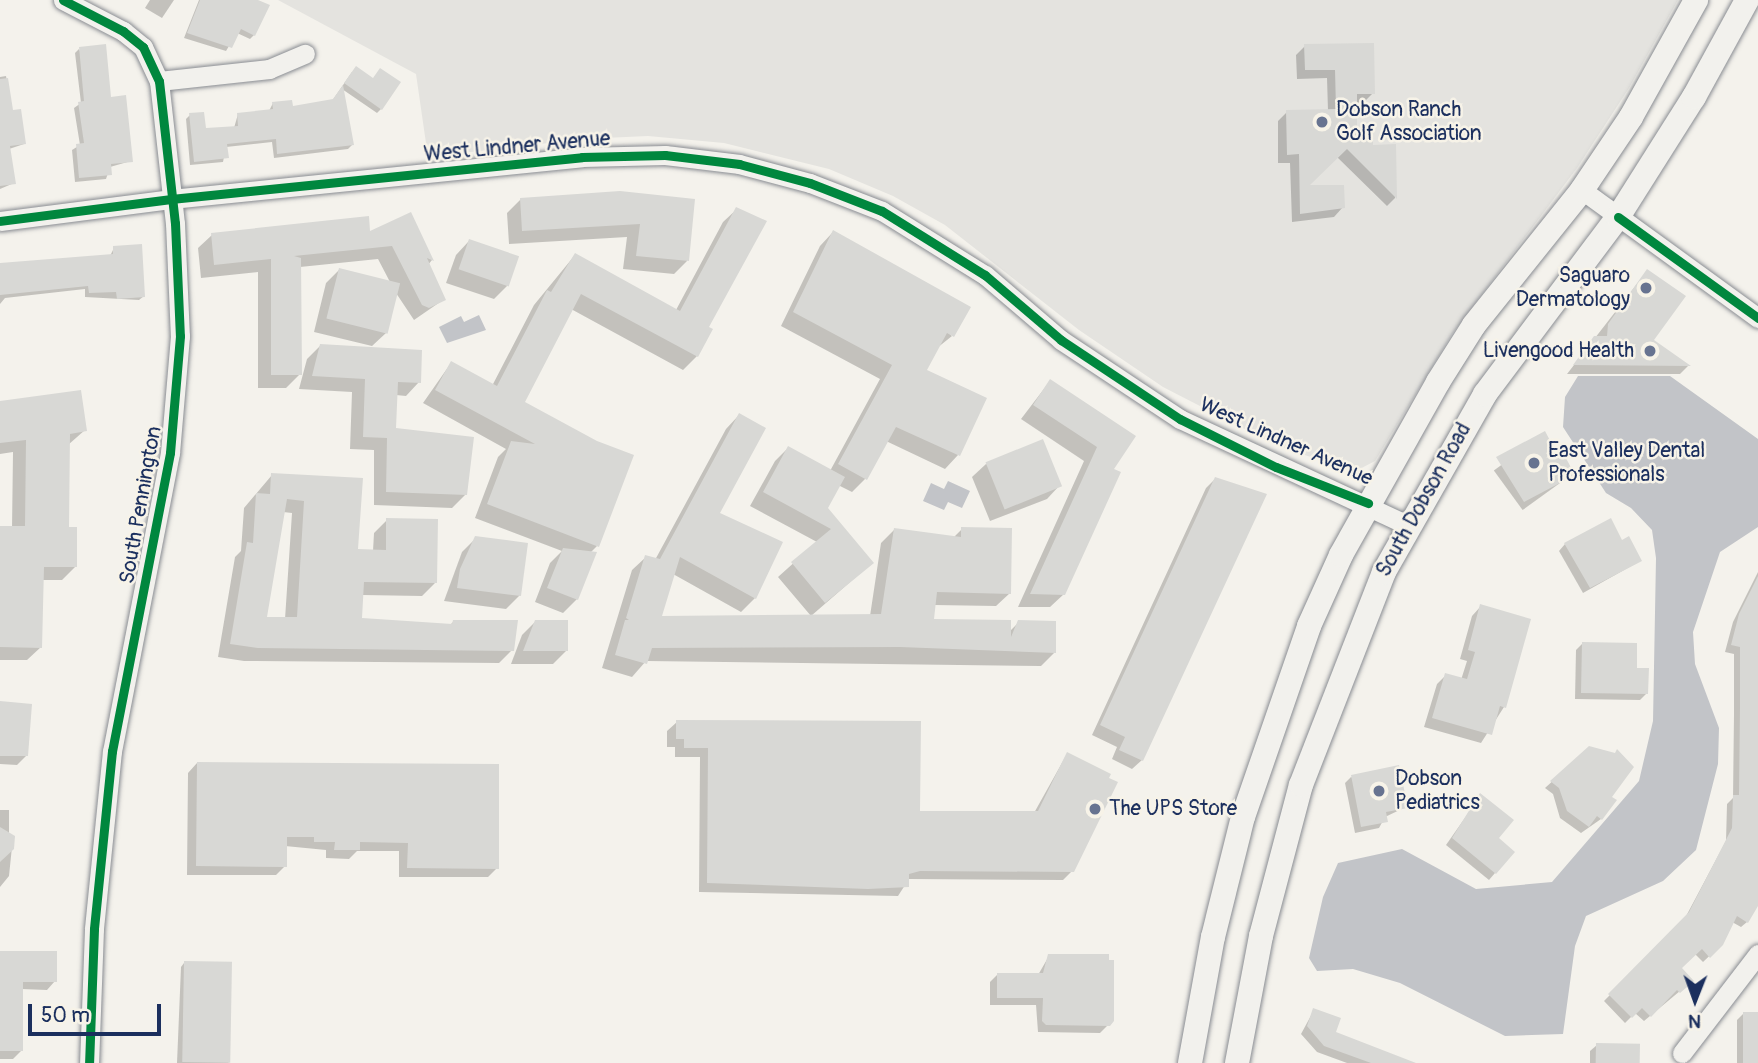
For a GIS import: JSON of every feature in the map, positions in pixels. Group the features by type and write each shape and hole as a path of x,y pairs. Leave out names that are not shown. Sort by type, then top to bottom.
{"main road":[{"path":"1190,1063 1212,943 1243,817 1309,626 1368,503 1475,325 1582,190 1631,117 1696,0"},
{"name":"South Dobson Road","path":"1237,1063 1261,936 1301,785 1340,676 1384,572 1485,394 1618,217 1694,97 1746,0"}],"street":[{"name":"South Pennington","path":"63,0 123,31 143,47 159,81 171,199 180,336 178,391 170,453 112,751 94,929 89,1063"},
{"path":"159,81 269,69 305,54"},
{"name":"West Lindner Avenue","path":"0,221 171,199 625,155 697,157 776,173 849,197 904,223 985,275 1061,340 1180,419 1276,467 1368,503 1409,526"},
{"path":"1582,190 1758,318"},
{"path":"1682,1053 1758,954"}],"shaded area":[{"path":"278,0 1678,0 1629,88 1577,168 1452,334 1375,461 1354,472 1276,445 1163,387 1079,330 945,225 893,196 829,169 724,143 648,136 582,139 428,157 416,74"},
{"path":"479,315 486,330 447,343 439,327 461,316 464,322"},
{"path":"1578,376 1670,376 1758,439 1758,527 1720,552 1693,632 1695,664 1719,728 1718,764 1696,850 1663,881 1586,916 1575,946 1563,1034 1505,1036 1400,983 1353,969 1317,971 1309,958 1323,897 1338,863 1402,849 1476,889 1552,882 1639,781 1653,721 1656,558 1652,530 1631,508 1606,493 1563,427 1565,397"},
{"path":"948,481 970,491 962,508 948,502 944,510 923,501 931,483 944,489"}],"building":[{"path":"200,0 258,0 270,5 255,36 241,29 232,48 187,33"},
{"name":"Dobson Ranch Golf Association","path":"1374,43 1375,94 1357,94 1357,134 1373,133 1373,145 1396,144 1397,199 1347,149 1310,185 1344,185 1345,208 1300,214 1299,154 1287,155 1286,110 1336,109 1335,70 1305,70 1304,44"},
{"path":"106,44 111,97 126,95 133,162 111,164 112,175 79,178 76,144 84,143 78,102 84,101 79,47"},
{"path":"356,66 373,78 380,68 401,82 382,110 344,83"},
{"path":"8,78 13,110 21,109 26,144 10,146 16,184 0,186 0,79"},
{"path":"343,85 354,145 277,154 276,139 227,144 229,158 194,162 189,113 204,112 206,128 238,126 237,113 273,109 272,102 292,100 293,106 333,99"},
{"path":"620,191 695,199 689,261 636,256 640,224 522,231 520,198"},
{"path":"736,207 767,221 709,327 713,329 698,357 581,294 525,402 597,441 634,455 599,547 487,504 511,441 535,444 435,390 451,361 497,386 547,290 551,292 575,253 680,311"},
{"path":"411,212 434,261 427,258 446,300 429,308 422,305 392,246 294,256 301,258 302,375 271,375 271,259 214,265 211,233 369,216 370,231"},
{"path":"833,230 971,307 954,337 947,333 927,370 987,398 960,456 896,427 867,480 838,464 892,365 793,312"},
{"path":"469,239 519,256 509,287 459,269"},
{"path":"142,244 145,297 117,299 116,292 89,293 88,286 0,295 0,263 113,254 113,246"},
{"path":"339,268 400,283 388,334 326,318"},
{"path":"1647,269 1686,296 1654,340 1691,366 1573,365 1594,336 1607,336 1608,324"},
{"path":"320,344 422,350 421,383 398,382 396,428 474,437 467,495 386,492 387,438 363,437 365,379 312,376"},
{"path":"1050,379 1136,436 1114,469 1121,472 1065,595 1030,594 1097,447 1033,405"},
{"path":"81,390 87,431 70,434 69,527 77,527 77,567 44,567 42,648 0,647 0,526 25,526 26,440 0,443 0,401"},
{"path":"739,413 766,428 720,513 783,542 756,599 680,557 662,616 881,614 894,528 961,537 961,527 1012,528 1011,594 937,592 934,619 1011,620 1011,637 1018,620 1056,621 1056,653 900,647 652,648 647,664 615,655 625,620 629,620 626,618 645,555 660,559"},
{"name":"East Valley Dental Professionals","path":"1545,431 1555,450 1560,447 1575,475 1524,502 1496,457"},
{"path":"1043,439 1062,486 1005,510 986,462"},
{"path":"788,446 845,477 828,508 874,563 825,603 791,562 831,529 763,492"},
{"path":"271,473 363,478 358,549 386,550 386,518 438,519 437,583 364,582 362,618 452,624 453,620 518,620 514,651 258,648 230,644 247,542 253,543 256,493 270,494","holes":["287,499 304,501 297,617 267,617"]},
{"path":"1215,477 1267,494 1143,761 1119,750 1125,737 1100,725"},
{"path":"1611,518 1622,540 1629,536 1642,561 1590,588 1564,543"},
{"path":"475,536 528,543 521,596 457,588 460,569"},
{"path":"563,548 597,552 578,600 547,588"},
{"path":"1758,576 1758,906 1748,923 1737,916 1723,945 1710,958 1702,949 1682,968 1694,981 1680,993 1677,990 1651,1017 1642,1008 1632,1018 1608,994 1689,912 1732,828 1733,795 1739,795 1740,647 1731,645 1739,614"},
{"path":"1480,604 1531,619 1506,708 1500,706 1492,735 1432,718 1445,673 1467,679 1475,652 1468,650"},
{"path":"535,620 568,620 568,651 523,651"},
{"path":"1582,642 1637,643 1637,668 1649,668 1648,694 1581,693"},
{"path":"0,701 32,704 28,756 0,756"},
{"path":"676,720 921,721 920,811 1038,811 1067,752 1111,774 1109,778 1118,782 1074,872 920,871 909,874 909,887 868,889 707,883 708,748 684,748 684,739 676,739"},
{"path":"1589,746 1615,753 1617,749 1634,767 1612,797 1617,800 1602,820 1597,816 1589,827 1567,811 1559,788 1550,781"},
{"path":"197,762 499,764 499,869 407,868 408,843 360,842 360,850 334,850 335,842 314,842 314,837 287,837 287,867 196,866"},
{"name":"Dobson Pediatrics","path":"1399,765 1408,808 1386,812 1388,822 1361,827 1351,775"},
{"path":"1480,793 1514,820 1499,838 1515,852 1496,874 1452,838"},
{"path":"0,827 15,836 14,849 0,862"},
{"path":"0,951 57,951 57,982 23,982 23,1051 0,1051"},
{"path":"1048,954 1109,954 1109,960 1114,960 1114,1021 1110,1026 1046,1025 1042,1021 1043,998 997,998 997,973 1043,973"},
{"path":"184,961 232,962 230,1063 182,1062"},
{"path":"1313,1008 1341,1018 1336,1032 1416,1063 1371,1063 1324,1046 1307,1026"},
{"path":"1743,1012 1758,1012 1758,1063 1743,1063"},
{"path":"1596,1043 1640,1044 1640,1063 1596,1063"}],"cycle path":[{"path":"63,0 123,31 143,47 159,81 175,223 180,336 170,453 112,751 94,929 89,1063"},
{"path":"0,221 171,199 582,157 665,155 739,164 810,183 882,211 985,275 1061,340 1180,419 1276,467 1368,503"},
{"path":"1618,217 1758,318"}],"place":[{"name":"Dobson Ranch Golf Association","path":"1322,122"},
{"name":"Saguaro Dermatology","path":"1646,288"},
{"name":"Livengood Health","path":"1650,351"},
{"name":"East Valley Dental Professionals","path":"1534,463"},
{"name":"Dobson Pediatrics","path":"1379,791"},
{"name":"The UPS Store","path":"1095,809"}]}
